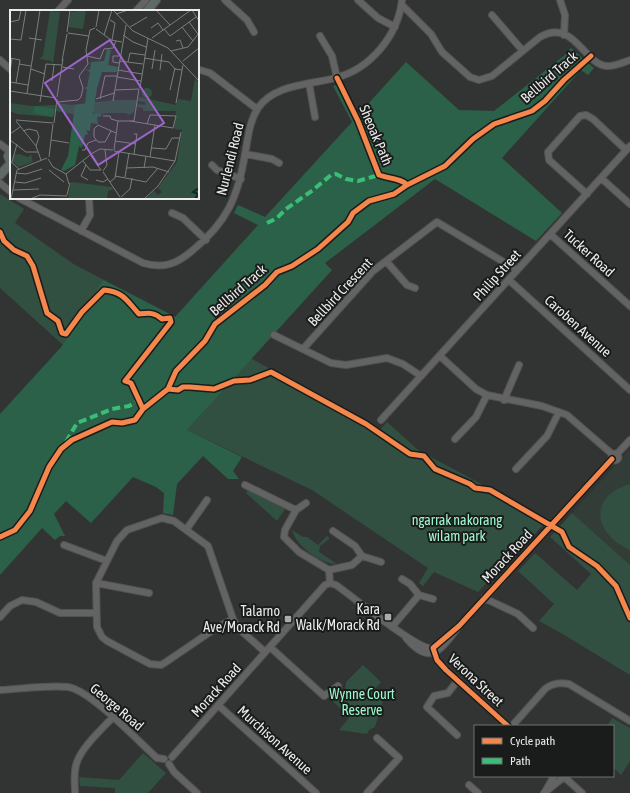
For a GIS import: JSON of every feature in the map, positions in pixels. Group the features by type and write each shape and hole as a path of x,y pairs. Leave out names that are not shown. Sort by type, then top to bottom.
{"main road":[{"path":"148,10 156,0"},
{"path":"0,175 10,164"}],"street":[{"path":"59,10 68,0"},
{"path":"137,10 146,0"},
{"path":"225,0 247,20 254,32"},
{"path":"358,0 378,18 395,25 409,17 418,20"},
{"path":"560,0 566,15 564,35"},
{"path":"402,3 431,34 442,52 475,80 483,80 492,76 544,35 554,33 571,38 597,62 605,66 612,66 630,60"},
{"name":"Nurlendi Road","path":"21,199 143,263 161,267 183,259 206,240 231,205 240,179 248,131 257,109 263,102 278,92 308,83 337,78 358,68 372,58 384,46 395,25 402,3"},
{"path":"492,15 523,51"},
{"path":"320,36 332,56 337,78"},
{"path":"0,60 10,69"},
{"path":"200,70 210,73 257,109"},
{"path":"308,83 316,117"},
{"path":"587,194 548,160 548,152 580,116 586,115 593,118 628,148"},
{"path":"0,144 10,151"},
{"name":"Philip Street","path":"381,420 628,148"},
{"path":"245,154 272,159 279,163"},
{"path":"212,165 217,170 240,179"},
{"path":"601,178 630,204"},
{"path":"0,182 10,191"},
{"path":"81,231 90,215 89,199"},
{"path":"172,213 183,218 206,240"},
{"name":"Bellbird Crescent","path":"303,349 373,271 437,222 517,270"},
{"name":"Tucker Road","path":"550,234 630,306"},
{"path":"386,261 407,285 415,288"},
{"name":"Caroben Avenue","path":"509,280 630,390"},
{"path":"274,335 331,363 346,365 387,358 403,364 421,376"},
{"path":"440,356 476,388 487,395 504,400 542,406 559,412 574,420 614,456"},
{"path":"504,400 519,365"},
{"path":"455,439 476,417 487,395"},
{"path":"516,469 547,436 559,412"},
{"name":"Morack Road","path":"433,650 459,626 630,440"},
{"path":"245,485 296,510"},
{"path":"186,530 206,500"},
{"path":"306,503 296,510 285,530 284,537 298,552 329,570 352,565 362,556"},
{"path":"233,619 216,628 166,662 156,665 150,664 102,637 97,627 96,583 117,541 127,530 162,518 174,521 208,546 233,619 238,628 265,652"},
{"path":"333,531 355,546 362,556 381,562"},
{"path":"64,545 107,560"},
{"path":"329,570 330,583 340,588 404,636 433,650"},
{"path":"402,579 410,584 419,595 433,599"},
{"path":"96,583 149,594"},
{"name":"Morack Road","path":"166,762 172,762 172,757 325,585 330,583"},
{"path":"392,627 419,595"},
{"path":"484,598 518,614 533,628"},
{"path":"0,618 10,606 22,600 36,602 60,614 96,613"},
{"path":"270,647 324,696"},
{"name":"Verona Street","path":"433,650 437,660 507,725"},
{"path":"457,735 427,707 434,696 448,693 458,680"},
{"path":"513,725 549,685 561,682 569,684 630,721"},
{"path":"323,704 324,696 338,686"},
{"name":"George Road","path":"0,690 69,688 87,696 157,758 166,762"},
{"name":"Murchison Avenue","path":"218,705 316,793"},
{"path":"75,793 74,777 77,761 83,751 112,718"},
{"path":"367,793 399,758 377,738"},
{"path":"166,762 174,772 197,793"},
{"path":"544,793 553,777"},
{"path":"544,793 563,777"},
{"path":"565,777 582,793"},
{"path":"469,785 478,793"}],"shaded area":[{"path":"630,449 630,565 572,513"}],"green space":[{"path":"571,48 594,68 588,75 581,70 502,158 562,213 536,241 435,179 325,263 332,270 187,430 242,457 233,471 239,479 228,479 203,456 177,484 173,515 163,513 164,493 156,487 133,477 91,523 66,501 54,514 65,536 60,536 55,540 42,528 0,575 0,414 63,345 103,280 175,317 258,225 234,213 238,205 265,217 352,122 333,86 342,83 358,115 406,62 459,110 494,111 565,55"},
{"name":"ngarrak nakorang wilam park","path":"0,194 24,209 15,223 75,265 176,317 222,334 252,359 380,430 387,422 418,450 548,520 478,592 434,572 423,586 419,583 428,568 312,490 187,430 205,410 63,345 0,288"},
{"path":"630,484 630,550 608,535 600,516 602,506 607,497 616,490"},
{"path":"248,490 285,509 277,521 246,493"},
{"name":"ngarrak nakorang wilam park","path":"572,513 630,565 630,675 539,621 554,604 518,571 535,553 577,590 591,574 550,537"},
{"path":"292,530 303,537 307,537 318,545 327,536 330,538 320,546 319,552 337,564 324,561 310,553 298,542"},
{"name":"Wynne Court Reserve","path":"363,665 381,682 375,689 384,697 375,727 369,730 367,734 339,730 349,718 332,700 334,696 345,692 346,682"},
{"path":"612,718 630,728 630,761 621,775 614,768 614,725 608,725"},
{"path":"143,753 166,773 148,793 115,793 115,788 80,786 79,777 119,780"}],"marked path":[{"path":"267,223 277,218 286,209 331,175 336,174 346,179 358,181 379,175"},
{"path":"66,442 77,423 112,409 129,406 139,400"}],"cycle path":[{"name":"Bellbird Track","path":"0,537 15,530 30,511 49,467 61,449 72,440 112,422 122,423 135,420 143,409 168,389 176,371 205,341 215,324 265,285 277,272 292,266 318,249 348,222 353,213 369,201 394,194 407,185 445,166 473,139 494,124 532,111 545,101 564,80 591,56"},
{"name":"Sheoak Path","path":"337,78 358,121 379,175 398,180 407,185"},
{"path":"0,232 4,241 14,250 27,256 33,266 47,313 58,321 62,333 66,334 82,312 104,290 121,295 139,314 146,313 156,315 162,319 170,318 171,322 125,381 131,383 143,409"},
{"path":"168,389 178,390 183,387 214,389 234,381 250,380 271,372 366,424 410,454 424,456 435,469 470,484 475,488 490,490 562,532 569,547 597,566 616,586 630,618"},
{"path":"507,725 446,670 437,660 433,648 459,626 612,459"}],"place":[{"name":"Kara Walk/Morack Rd","path":"388,617"},
{"name":"Talarno Ave/Morack Rd","path":"288,619"}]}
